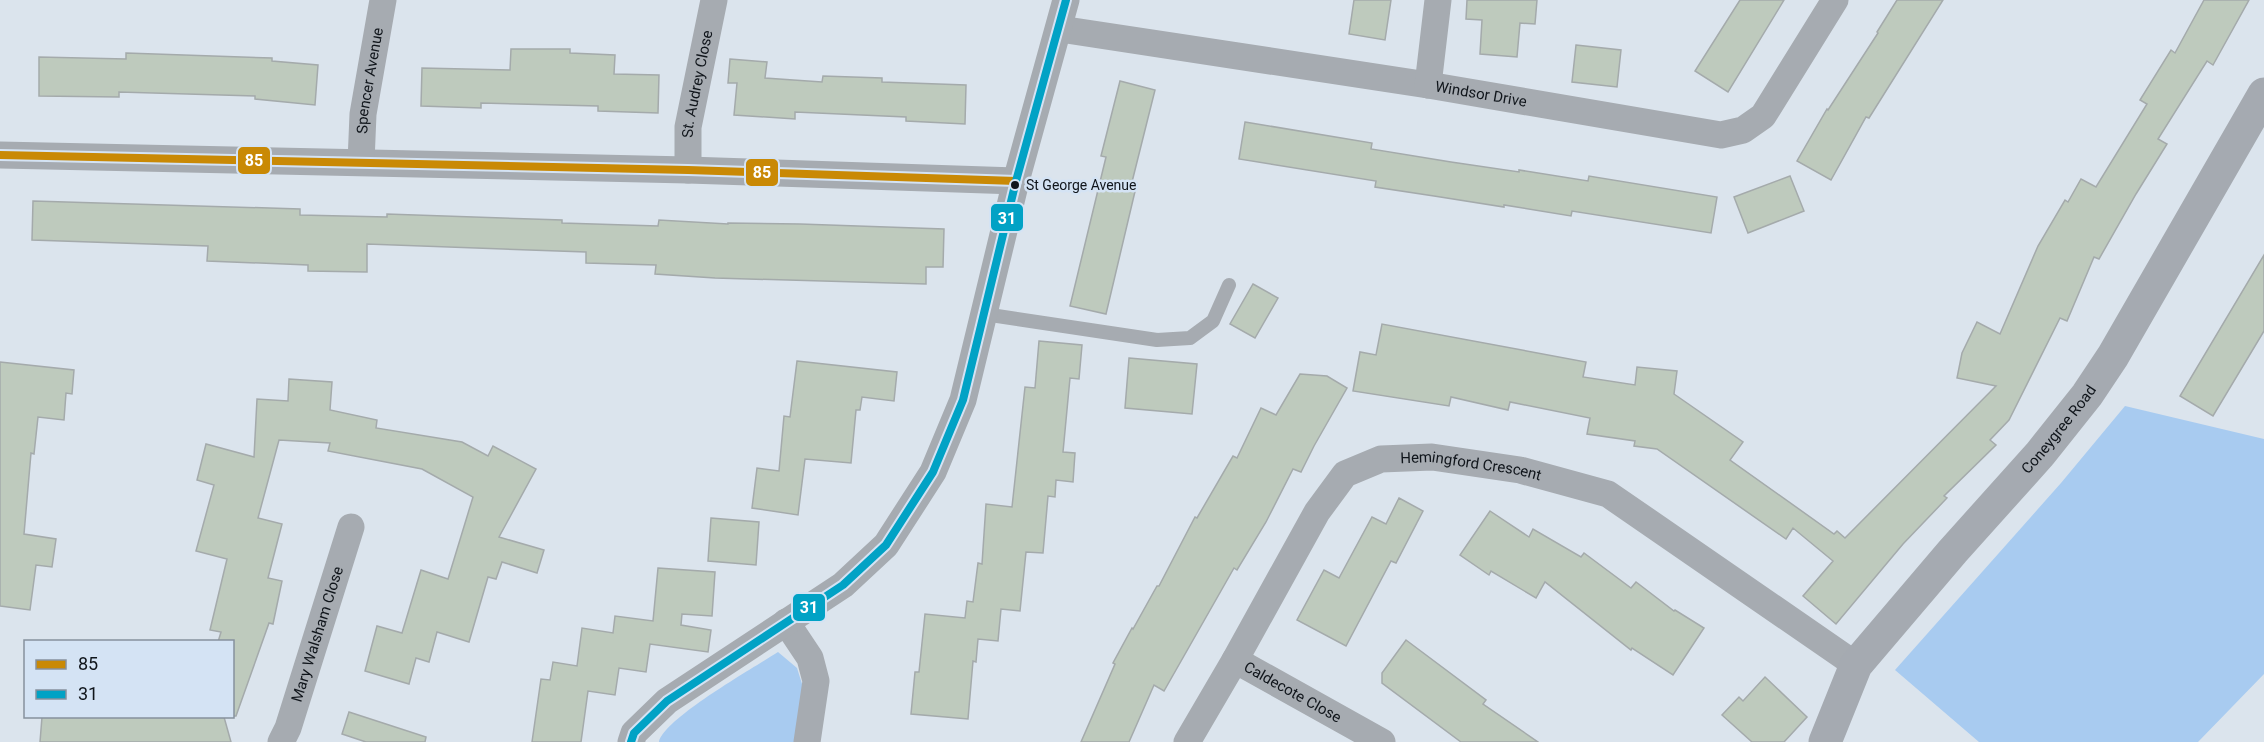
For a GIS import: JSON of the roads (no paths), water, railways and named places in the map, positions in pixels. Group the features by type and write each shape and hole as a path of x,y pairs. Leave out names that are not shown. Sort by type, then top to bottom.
{"street":[{"name":"Spencer Avenue","path":"361,162 363,114 383,0"},
{"name":"St. Audrey Close","path":"688,170 688,127 714,0"},
{"path":"631,742 633,734 667,701 843,585 886,545 933,472 963,400 1016,181 1066,0"},
{"path":"1428,85 1438,0"},
{"name":"Windsor Drive","path":"1060,28 1428,85 1721,135 1743,130 1762,116 1835,0"},
{"name":"Coneygree Road","path":"1825,742 1856,665 1953,551 2040,454 2087,395 2113,356 2264,94"},
{"path":"0,155 688,170 1016,181"},
{"name":"Hemingford Crescent","path":"1186,742 1235,660 1317,512 1345,474 1381,459 1432,457 1520,470 1608,494 1856,665"},
{"name":"Mary Walsham Close","path":"282,742 351,527"},
{"path":"786,622 810,658 816,681 807,742"},
{"name":"Caldecote Close","path":"1235,660 1382,742"}],"lane":[{"path":"984,314 1157,340 1190,338 1213,321 1229,285"}],"place":[{"name":"St George Avenue","path":"1015,185"}]}
